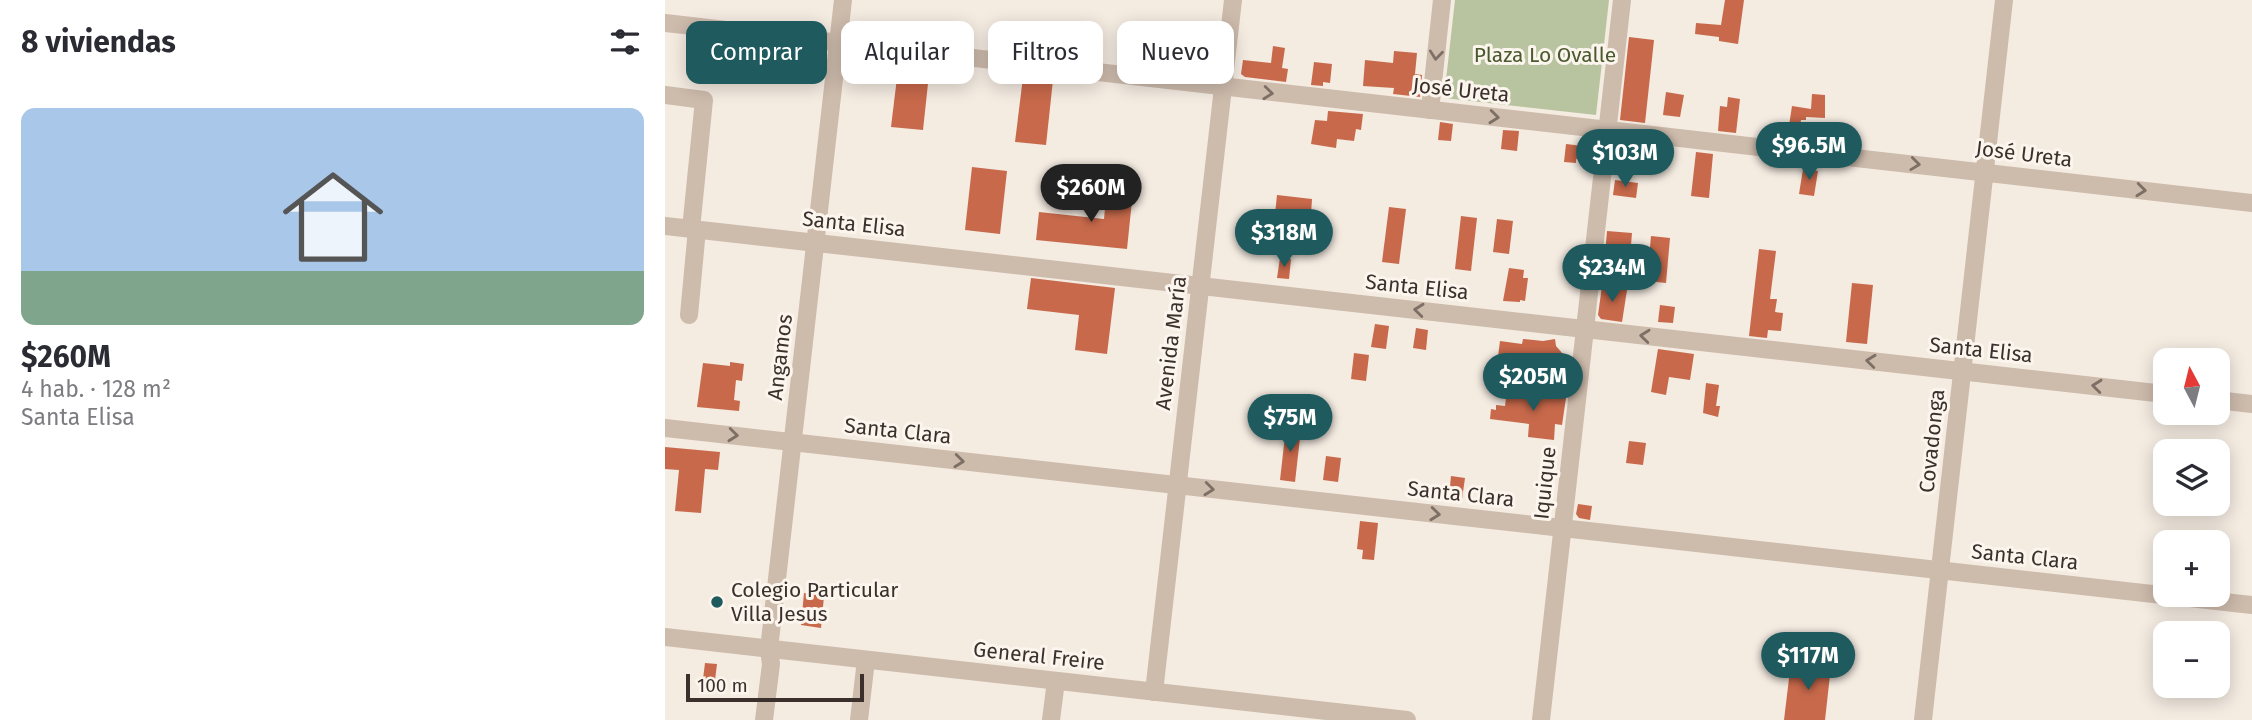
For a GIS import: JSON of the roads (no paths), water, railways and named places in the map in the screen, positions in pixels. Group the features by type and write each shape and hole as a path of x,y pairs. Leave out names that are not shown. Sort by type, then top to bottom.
{"street":[{"name":"Angamos","path":"764,720 771,664 769,649 843,0"},
{"name":"Avenida María","path":"1154,692 1233,0"},
{"path":"1430,110 1442,0"},
{"name":"Iquique","path":"1541,720 1622,0"},
{"name":"Covadonga","path":"1923,720 2004,0"},
{"name":"José Ureta","path":"665,23 2252,203"},
{"path":"665,95 704,100 689,315"},
{"name":"Santa Elisa","path":"665,226 2153,393"},
{"path":"2230,401 2252,404"},
{"name":"Santa Clara","path":"665,428 2252,605"},
{"name":"General Freire","path":"665,637 1154,692 1244,711 1407,720"},
{"path":"859,720 866,660"},
{"path":"1051,720 1056,681"}],"place":[{"name":"Colegio Particular Villa Jesus","path":"717,602"}],"park label":[{"name":"Plaza Lo Ovalle","path":"1545,55"}]}
